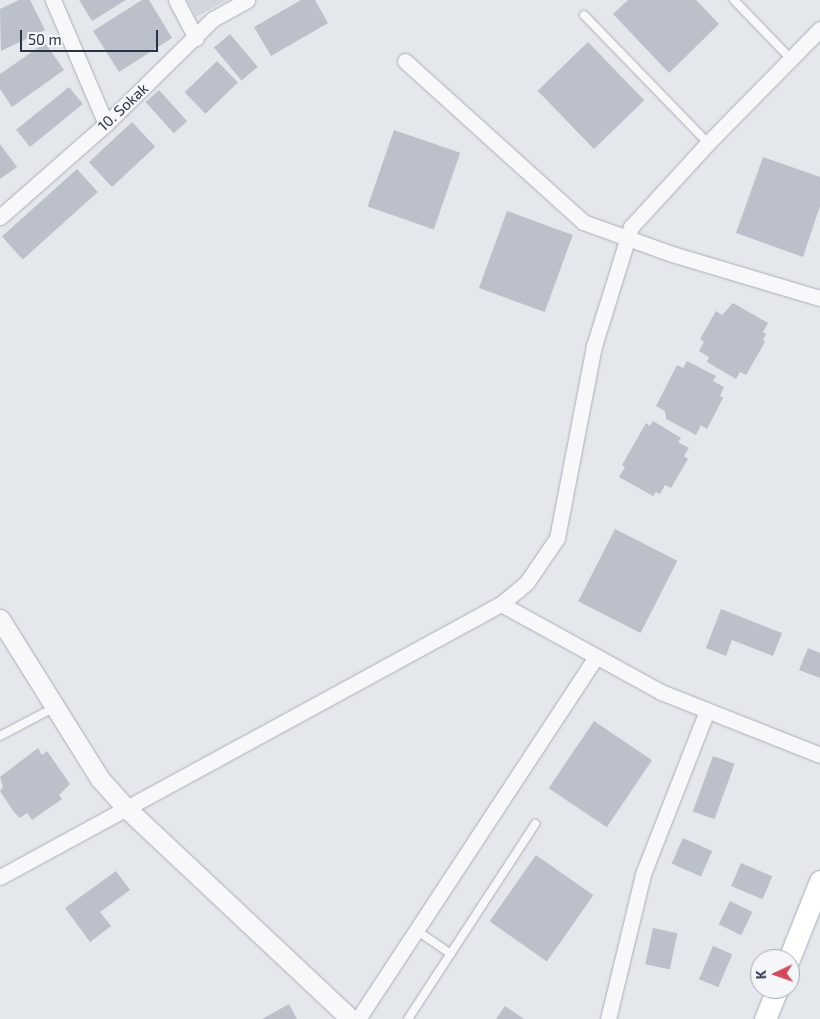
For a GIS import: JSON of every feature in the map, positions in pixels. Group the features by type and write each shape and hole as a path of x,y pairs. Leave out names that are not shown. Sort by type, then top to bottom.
{"main road":[{"path":"793,949 818,891"},
{"path":"765,1019 773,999"}],"street":[{"path":"53,0 106,124"},
{"path":"176,0 196,38"},
{"name":"10. Sokak","path":"0,217 106,124 196,38 213,19 247,0"},
{"path":"0,877 125,807 501,604 527,582 557,538 594,346 632,228 708,143 820,29"},
{"path":"406,61 583,222 628,239 820,298"},
{"path":"501,604 661,692 820,755"},
{"path":"0,619 100,779 125,807 351,1019"},
{"path":"358,1019 596,656"},
{"path":"608,1019 643,874 707,711"}],"lane":[{"path":"734,0 791,58"},
{"path":"584,15 708,143"},
{"path":"0,736 55,707"},
{"path":"408,1019 535,824"},
{"path":"416,930 451,954"}],"shaded area":[{"path":"187,0 227,0 196,17"}],"building":[{"path":"19,0 30,0 45,30 1,51 0,9"},
{"path":"79,0 126,0 92,21"},
{"path":"142,0 149,0 172,38 119,72 93,31"},
{"path":"301,0 315,0 328,23 271,56 254,27"},
{"path":"628,0 696,0 719,24 669,73 613,14"},
{"path":"230,34 258,67 242,80 214,47"},
{"path":"588,42 644,100 594,149 538,91"},
{"path":"45,43 64,70 12,107 0,89 0,74"},
{"path":"217,61 238,83 205,114 185,92"},
{"path":"69,87 83,104 30,147 16,130"},
{"path":"159,90 187,121 174,133 146,102"},
{"path":"132,122 155,147 112,187 89,162"},
{"path":"394,130 460,153 434,229 368,207"},
{"path":"0,144 17,167 0,179"},
{"path":"763,157 820,177 820,206 803,257 736,233"},
{"path":"77,169 98,192 23,260 2,237"},
{"path":"507,211 573,235 545,312 479,288"},
{"path":"733,303 768,323 763,332 766,334 763,340 765,342 746,375 740,372 736,379 707,362 709,357 699,351 704,342 700,339 716,311 722,315"},
{"path":"687,361 716,376 713,381 724,387 720,396 723,398 707,429 701,425 696,435 666,419 665,411 656,406 677,365 683,368"},
{"path":"653,421 681,438 678,442 689,448 684,456 688,459 671,488 665,485 660,494 656,492 653,496 619,477 625,467 622,465 646,423 650,426"},
{"path":"615,529 677,561 641,633 578,601"},
{"path":"721,609 782,633 773,656 732,640 726,656 706,648"},
{"path":"808,648 820,653 820,678 799,670"},
{"path":"594,721 652,760 607,827 549,788"},
{"path":"38,748 42,755 47,751 70,784 59,795 62,799 32,820 27,813 20,818 0,791 3,787 0,777"},
{"path":"713,756 735,764 714,819 693,811"},
{"path":"683,838 712,851 701,877 672,864"},
{"path":"536,855 593,895 547,962 490,921"},
{"path":"741,863 772,876 763,899 731,886"},
{"path":"116,871 130,890 100,912 111,926 90,942 65,908"},
{"path":"730,901 752,912 741,935 719,924"},
{"path":"653,928 677,933 670,969 645,964"},
{"path":"713,946 732,954 718,987 699,979"},
{"path":"289,1004 297,1019 262,1019"},
{"path":"505,1006 524,1019 496,1019"}]}
